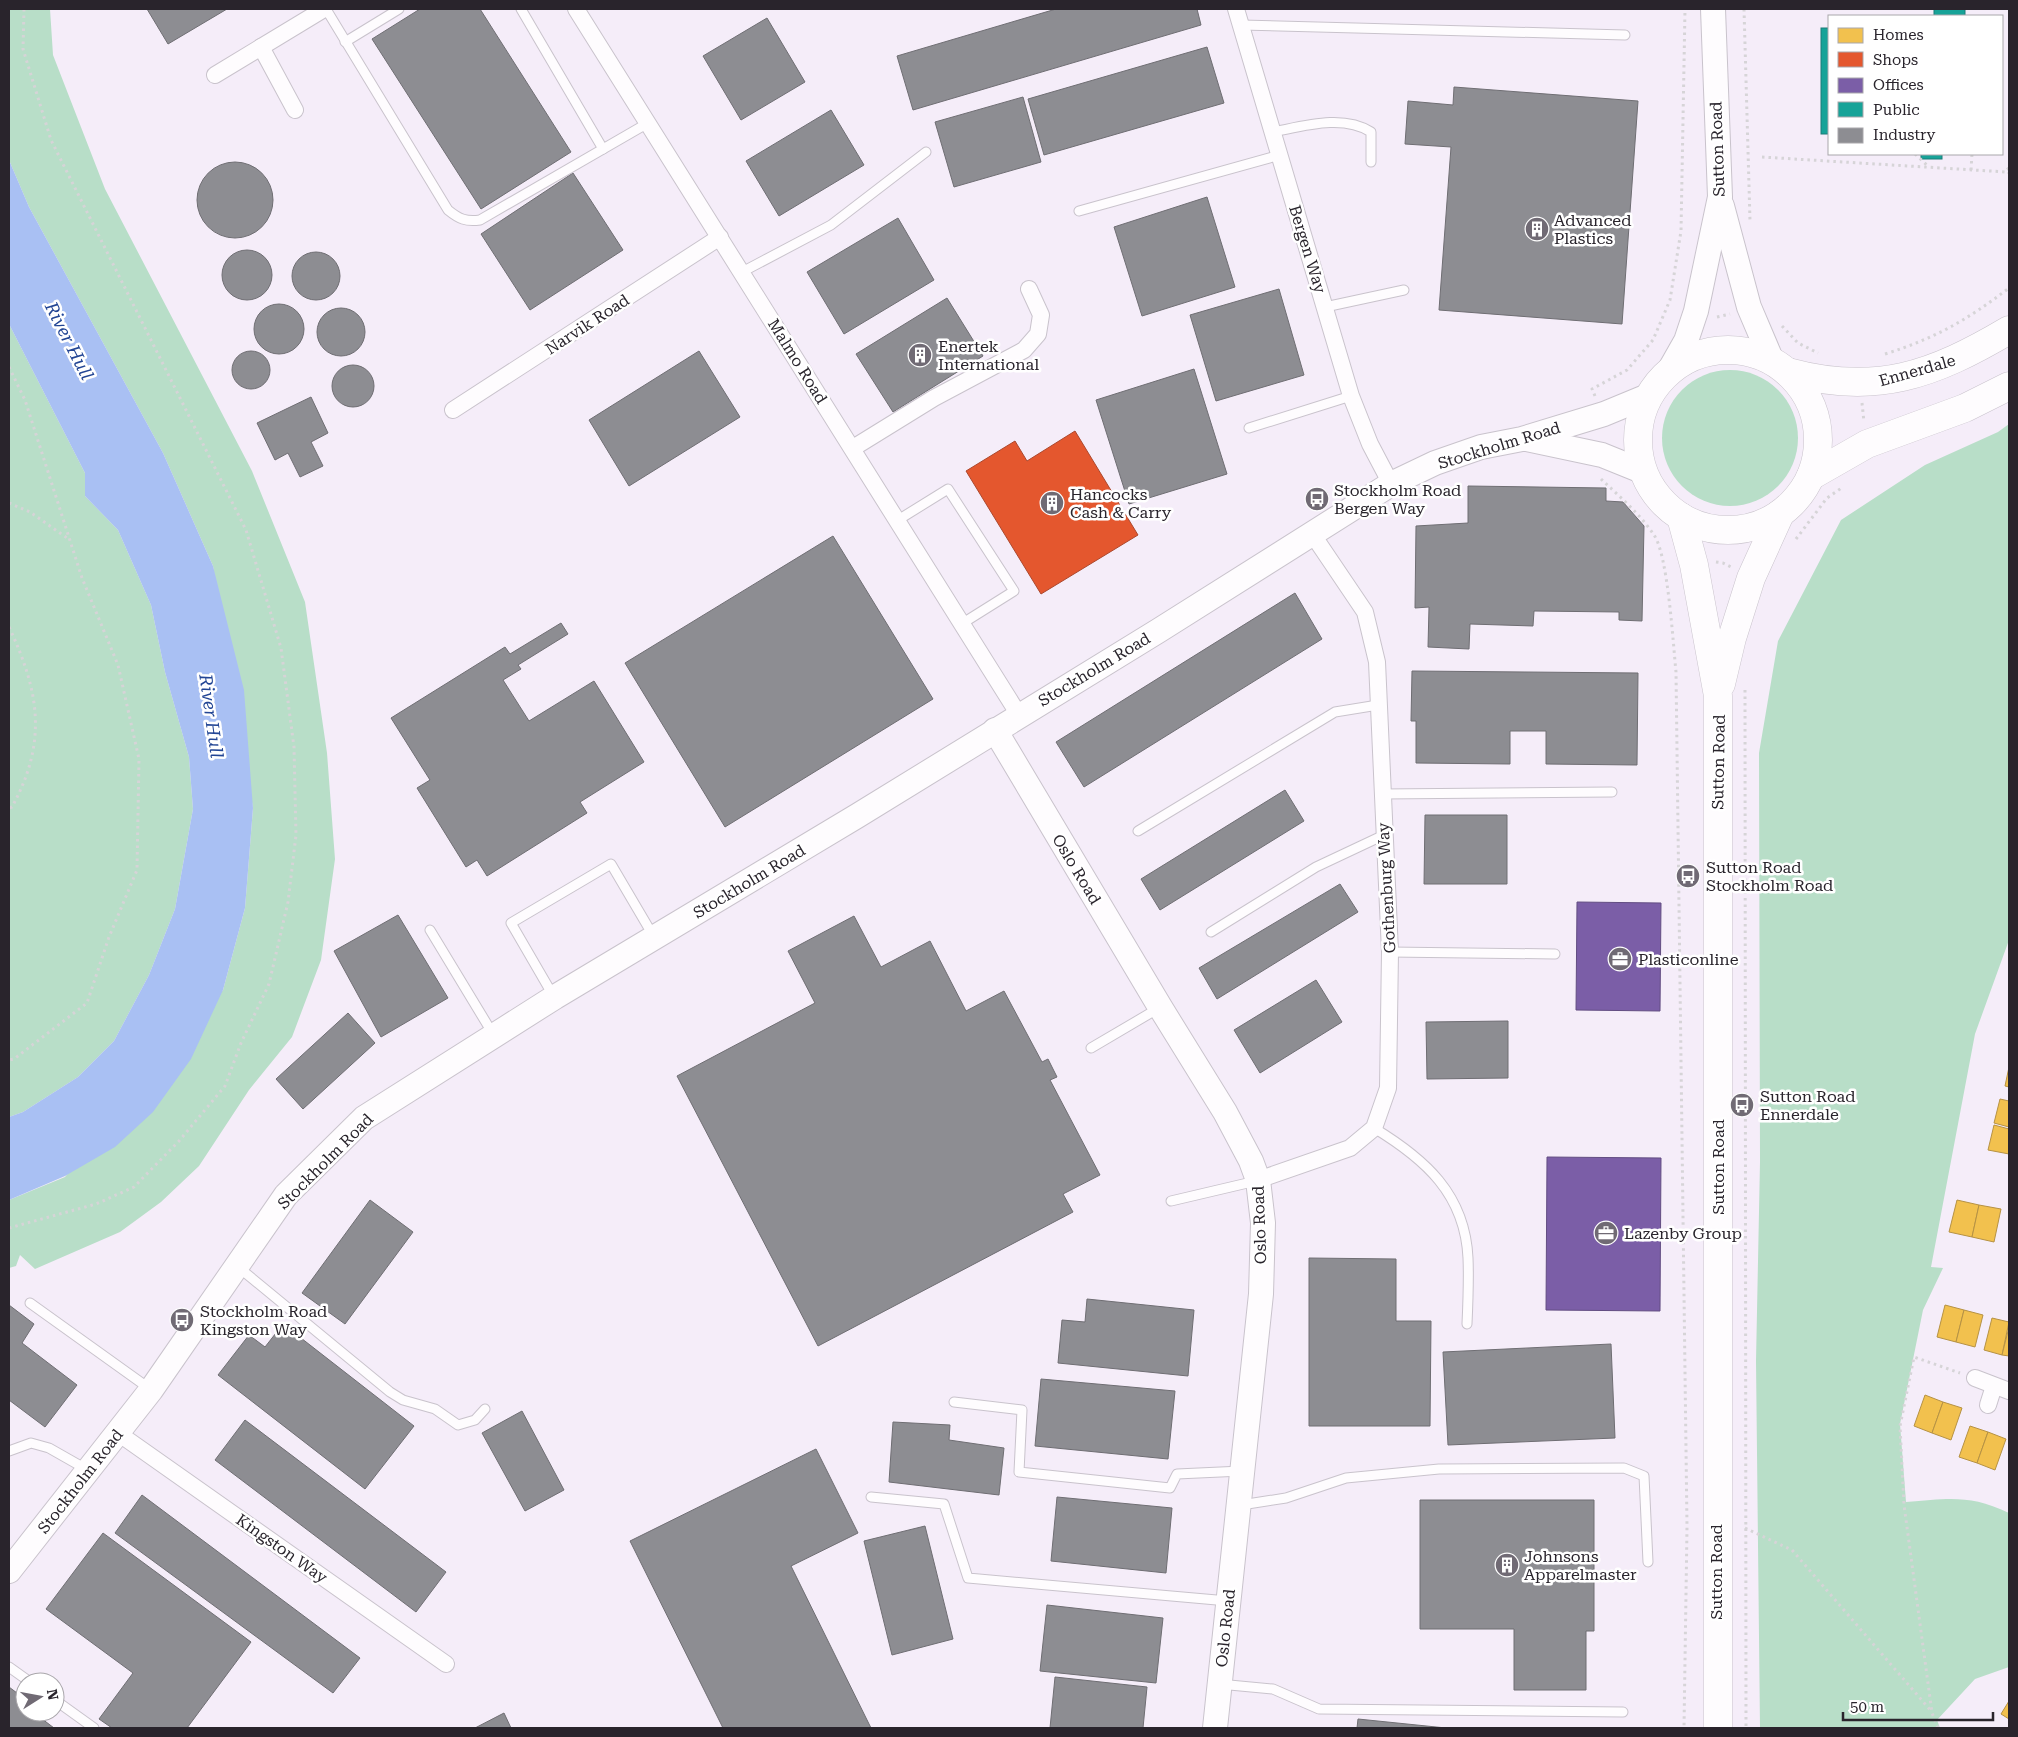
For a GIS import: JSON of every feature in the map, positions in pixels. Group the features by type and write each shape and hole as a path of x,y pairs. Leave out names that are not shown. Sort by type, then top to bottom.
{"highway":[{"name":"Ennerdale","path":"1780,514 1757,526 1731,531 1705,528 1681,518 1658,498 1644,472 1638,446 1638,437 1640,419 1650,394 1669,371 1692,356 1719,349 1746,351 1814,379 1859,384 1899,378 1933,368 1968,355 2009,330"},
{"path":"1718,696 1732,638 1752,578 1780,514 1798,497 1811,476 1818,449 1817,420 1806,394 1780,366"},
{"path":"1811,476 1867,444 1965,408 2009,386"},
{"path":"1681,518 1694,565 1718,696"},
{"name":"Sutton Road","path":"1718,696 1718,1728"}],"street":[{"path":"215,75 325,9"},
{"name":"Malmo Road","path":"576,9 1019,715"},
{"name":"Sutton Road","path":"1669,371 1686,341 1696,311 1720,197 1713,9"},
{"name":"Bergen Way","path":"1239,17 1351,396 1370,444 1391,484"},
{"path":"261,47 295,110"},
{"path":"1720,197 1750,307 1780,366"},
{"name":"Narvik Road","path":"453,410 720,237"},
{"path":"853,448 934,398 1024,350 1038,334 1041,315 1029,289"},
{"name":"Stockholm Road","path":"10,1565 89,1470 151,1390 286,1195 364,1118 555,997 1313,535 1391,484 1435,463 1481,447 1522,439 1604,414 1650,394"},
{"path":"1522,439 1602,455 1644,472"},
{"name":"Gothenburg Way","path":"1313,535 1365,612 1377,662 1390,952 1388,1088 1374,1128"},
{"name":"Oslo Road","path":"995,730 1160,1007 1225,1112 1258,1180 1262,1222 1261,1294 1215,1728"},
{"path":"1258,1180 1350,1148 1374,1128"},
{"path":"1975,1378 2001,1389 1988,1405"},
{"name":"Kingston Way","path":"118,1433 446,1664"}],"lane":[{"path":"325,9 448,210 458,218 469,221 480,220 648,123"},
{"path":"345,42 398,9"},
{"path":"521,9 603,149"},
{"path":"1239,17 1624,35"},
{"path":"1273,132 1322,123 1359,124 1371,132 1371,162"},
{"path":"742,272 831,225 926,152"},
{"path":"1079,212 1280,155"},
{"path":"1325,307 1404,290"},
{"path":"1249,428 1351,396"},
{"path":"898,520 948,489 1014,591 963,623"},
{"path":"1138,831 1335,712 1378,705"},
{"path":"1382,794 1612,792"},
{"path":"1210,932 1316,867 1384,835"},
{"path":"555,997 510,923 611,864 654,938"},
{"path":"430,930 494,1035"},
{"path":"1390,952 1555,954"},
{"path":"1091,1048 1160,1007"},
{"path":"1374,1128 1405,1147 1426,1164 1452,1199 1463,1230 1468,1258 1468,1324"},
{"path":"1171,1201 1258,1180"},
{"path":"237,1266 390,1392 403,1400 436,1410 458,1425 475,1420 485,1409"},
{"path":"30,1303 151,1390"},
{"path":"954,1402 1022,1410 1019,1472 1170,1488 1177,1474 1242,1471"},
{"path":"9,1451 31,1443 49,1448 89,1470"},
{"path":"1238,1506 1286,1498 1346,1478 1439,1468 1624,1468 1644,1476 1648,1562"},
{"path":"871,1497 944,1504 968,1578 1228,1601"},
{"path":"1219,1684 1273,1689 1320,1709 1623,1712"},
{"path":"65,1707 94,1728"}],"path":[{"path":"9,1228 96,1204 134,1187 179,1141 226,1086 240,1043 269,984 288,902 296,835 294,747 281,648 246,530 51,140 23,49 24,9"},
{"path":"1604,414 1592,389 1627,370 1653,340 1670,300 1681,231 1685,9"},
{"path":"1744,9 1752,229"},
{"path":"1916,155 1929,167"},
{"path":"1971,170 1972,155"},
{"path":"1762,157 2007,173 2006,170 2009,168"},
{"path":"1884,354 1950,330 2009,288"},
{"path":"1776,320 1798,343 1824,356"},
{"path":"9,367 25,400 82,578 118,665 139,759 137,870 109,937 87,1003 14,1060 9,1060"},
{"path":"1859,384 1867,444"},
{"path":"1602,455 1596,475 1631,507 1656,536 1665,572 1676,672 1687,1527 1684,1728"},
{"path":"1792,546 1827,498 1851,482"},
{"path":"9,503 30,512 71,540"},
{"path":"9,627 26,664 36,707 34,742 25,784 12,807 9,808"},
{"path":"1745,685 1746,1728"},
{"path":"1938,1728 1932,1713 1904,1505 1900,1426 1914,1357 1975,1378"},
{"path":"1745,1528 1792,1550 1932,1713"}],"green space":[{"path":"9,9 50,9 53,55 105,189 252,471 305,602 327,753 335,859 321,960 292,1037 249,1090 199,1166 161,1202 120,1232 35,1269 20,1255 16,1266 9,1268 9,1200 65,1177 223,990 245,908 253,808 213,566 163,453 29,207 9,160"},
{"path":"9,324 85,473 85,496 118,530 151,605 165,672 189,757 193,809 175,909 149,975 114,1041 78,1077 23,1112 9,1117"},
{"path":"1730,370 1756,376 1778,390 1792,412 1798,438 1792,464 1778,486 1756,500 1730,506 1704,500 1682,486 1668,464 1662,438 1668,412 1682,390 1704,376"},
{"path":"2009,424 2009,940 1975,1034 1931,1267 1943,1268 1923,1310 1900,1424 1906,1502 1946,1499 1970,1500 2009,1513 2009,1667 1975,1679 1937,1720 1940,1728 1760,1728 1756,1361 1760,1162 1759,753 1778,641 1841,520 1925,465 1998,432"}],"water":[{"name":"River Hull","path":"9,160 29,207 163,453 213,566 244,690 253,808 245,908 223,990 191,1059 153,1112 115,1147 65,1176 9,1200 9,1117 23,1112 78,1077 114,1041 149,975 175,909 193,809 189,757 165,672 151,605 118,530 85,496 85,473 9,324"}],"building: Homes":[{"path":"2009,1067 2009,1087 2005,1086"},
{"path":"2000,1099 2009,1101 2009,1127 1994,1123"},
{"path":"1994,1125 2009,1129 2009,1154 1988,1150"},
{"path":"1957,1200 1979,1205 1972,1237 1949,1232"},
{"path":"1979,1205 2001,1209 1994,1242 1972,1237"},
{"path":"1945,1305 1964,1310 1956,1342 1937,1337"},
{"path":"1964,1310 1983,1315 1975,1347 1956,1342"},
{"path":"1992,1318 2009,1322 2002,1355 1984,1350"},
{"path":"2009,1327 2009,1356 2002,1355"},
{"path":"1925,1395 1943,1402 1932,1433 1914,1426"},
{"path":"1943,1402 1962,1408 1951,1440 1932,1433"},
{"path":"1970,1426 1988,1432 1977,1463 1959,1457"},
{"path":"1988,1432 2006,1439 1995,1470 1977,1463"},
{"path":"2009,1701 2009,1719 2001,1714"}],"building: Shops":[{"name":"Hancocks Cash & Carry","path":"1075,431 1138,535 1041,594 966,471 1015,441 1027,461"}],"building: Offices":[{"path":"1577,902 1661,903 1660,1011 1576,1010"},
{"path":"1547,1157 1661,1158 1660,1311 1546,1310"}],"building: Public":[{"path":"1934,9 1965,9 1965,15 1934,15"},
{"path":"1821,28 1828,28 1828,134 1821,134"},
{"path":"1921,155 1942,155 1942,159 1921,159"}],"building: Industry":[{"path":"147,9 227,9 168,44"},
{"path":"420,9 480,9 571,152 481,209 372,39"},
{"path":"1056,9 1197,9 1201,25 913,110 897,56"},
{"path":"767,18 805,82 741,120 703,56"},
{"path":"1207,47 1224,103 1044,155 1028,99"},
{"name":"Advanced Plastics","path":"1454,87 1638,101 1622,324 1439,310 1451,147 1405,144 1408,101 1453,105"},
{"path":"1023,97 1041,162 954,187 935,122"},
{"path":"831,110 864,165 779,216 746,161"},
{"path":"235,162 249,165 262,173 270,186 273,200 270,214 262,227 249,235 235,238 221,235 208,227 200,214 197,200 200,186 208,173 221,165"},
{"path":"573,173 623,250 530,310 481,234"},
{"path":"1207,197 1235,287 1142,316 1114,227"},
{"path":"898,218 934,280 844,334 807,272"},
{"path":"247,250 256,252 267,261 272,275 270,284 261,295 247,300 238,298 227,289 222,275 224,266 233,255"},
{"path":"311,252 321,252 333,259 340,271 340,281 333,293 321,300 311,300 303,296 296,289 292,281 292,271 296,263 303,256"},
{"path":"1279,289 1304,375 1216,401 1190,315"},
{"name":"Enertek International","path":"947,298 983,356 893,412 856,354"},
{"path":"279,304 288,306 299,315 304,329 302,338 293,349 279,354 270,352 259,343 254,329 256,320 265,309"},
{"path":"336,308 346,308 358,315 365,327 365,337 358,349 346,356 336,356 328,352 321,345 317,337 317,327 321,319 328,312"},
{"path":"251,351 264,357 270,370 264,383 251,389 238,383 232,370 238,357"},
{"path":"699,351 740,417 629,486 589,420"},
{"path":"353,365 368,371 374,386 368,401 353,407 338,401 332,386 338,371"},
{"path":"1194,369 1227,474 1129,504 1096,400"},
{"path":"311,397 328,433 311,442 323,466 300,477 288,453 275,460 257,423"},
{"path":"1468,486 1606,488 1606,501 1623,502 1644,526 1642,621 1619,620 1619,612 1534,611 1533,626 1470,624 1469,649 1428,647 1429,607 1415,608 1416,526 1468,523"},
{"path":"833,536 933,699 725,827 625,663"},
{"path":"1295,593 1322,639 1084,787 1056,742"},
{"path":"561,623 568,634 518,665 521,669 503,680 529,721 594,681 644,762 580,802 587,813 487,876 477,860 466,867 417,788 430,780 391,718 505,647 510,654"},
{"path":"1412,671 1638,673 1637,765 1546,764 1546,731 1510,731 1510,764 1416,763 1416,721 1411,721"},
{"path":"1285,790 1304,821 1160,910 1141,879"},
{"path":"1425,815 1507,815 1507,884 1424,884"},
{"path":"1340,884 1358,912 1217,999 1199,968"},
{"path":"398,915 448,998 381,1037 334,951"},
{"path":"854,916 881,967 930,941 966,1011 1004,991 1042,1062 1048,1059 1057,1077 1050,1080 1100,1175 1063,1194 1073,1212 818,1346 677,1076 815,1003 788,951"},
{"path":"1316,980 1342,1022 1260,1073 1234,1030"},
{"path":"348,1013 375,1043 303,1109 276,1079"},
{"path":"1508,1021 1508,1078 1427,1079 1426,1022"},
{"path":"370,1200 413,1232 345,1324 302,1293"},
{"path":"1309,1258 1396,1259 1396,1321 1431,1321 1430,1426 1309,1426"},
{"path":"1087,1299 1194,1310 1188,1376 1058,1363 1062,1320 1085,1322"},
{"path":"9,1305 34,1324 22,1343 77,1385 45,1427 9,1400"},
{"path":"283,1324 414,1426 365,1489 218,1375 249,1335 265,1347"},
{"path":"1611,1344 1615,1438 1448,1445 1443,1352"},
{"path":"1041,1379 1175,1391 1168,1459 1035,1446"},
{"path":"522,1411 564,1490 525,1511 482,1433"},
{"path":"245,1420 446,1572 416,1612 215,1460"},
{"path":"893,1422 950,1425 949,1440 1004,1448 999,1495 889,1482"},
{"path":"816,1449 858,1533 791,1566 871,1728 723,1728 630,1541"},
{"path":"142,1495 360,1658 333,1693 115,1533"},
{"path":"1057,1497 1172,1508 1166,1573 1051,1561"},
{"name":"Johnsons Apparelmaster","path":"1420,1500 1594,1500 1594,1631 1586,1631 1586,1690 1514,1690 1514,1629 1420,1629"},
{"path":"925,1526 953,1639 892,1655 864,1541"},
{"path":"103,1533 251,1642 187,1728 112,1728 99,1719 133,1673 46,1609"},
{"path":"1047,1605 1163,1618 1156,1683 1040,1671"},
{"path":"1055,1677 1147,1687 1143,1728 1050,1728"},
{"path":"9,1687 15,1692 15,1722 46,1722 54,1728 9,1728"},
{"path":"504,1713 511,1728 475,1728"},
{"path":"1358,1719 1446,1728 1357,1728"}],"place":[{"name":"Advanced Plastics","path":"1537,229"},
{"name":"Enertek International","path":"920,355"},
{"name":"Stockholm Road Bergen Way","path":"1317,499"},
{"name":"Hancocks Cash & Carry","path":"1052,503"},
{"name":"Sutton Road Stockholm Road","path":"1688,876"},
{"name":"Plasticonline","path":"1620,959"},
{"name":"Sutton Road Ennerdale","path":"1742,1105"},
{"name":"Lazenby Group","path":"1606,1233"},
{"name":"Stockholm Road Kingston Way","path":"182,1320"},
{"name":"Johnsons Apparelmaster","path":"1507,1565"}]}
